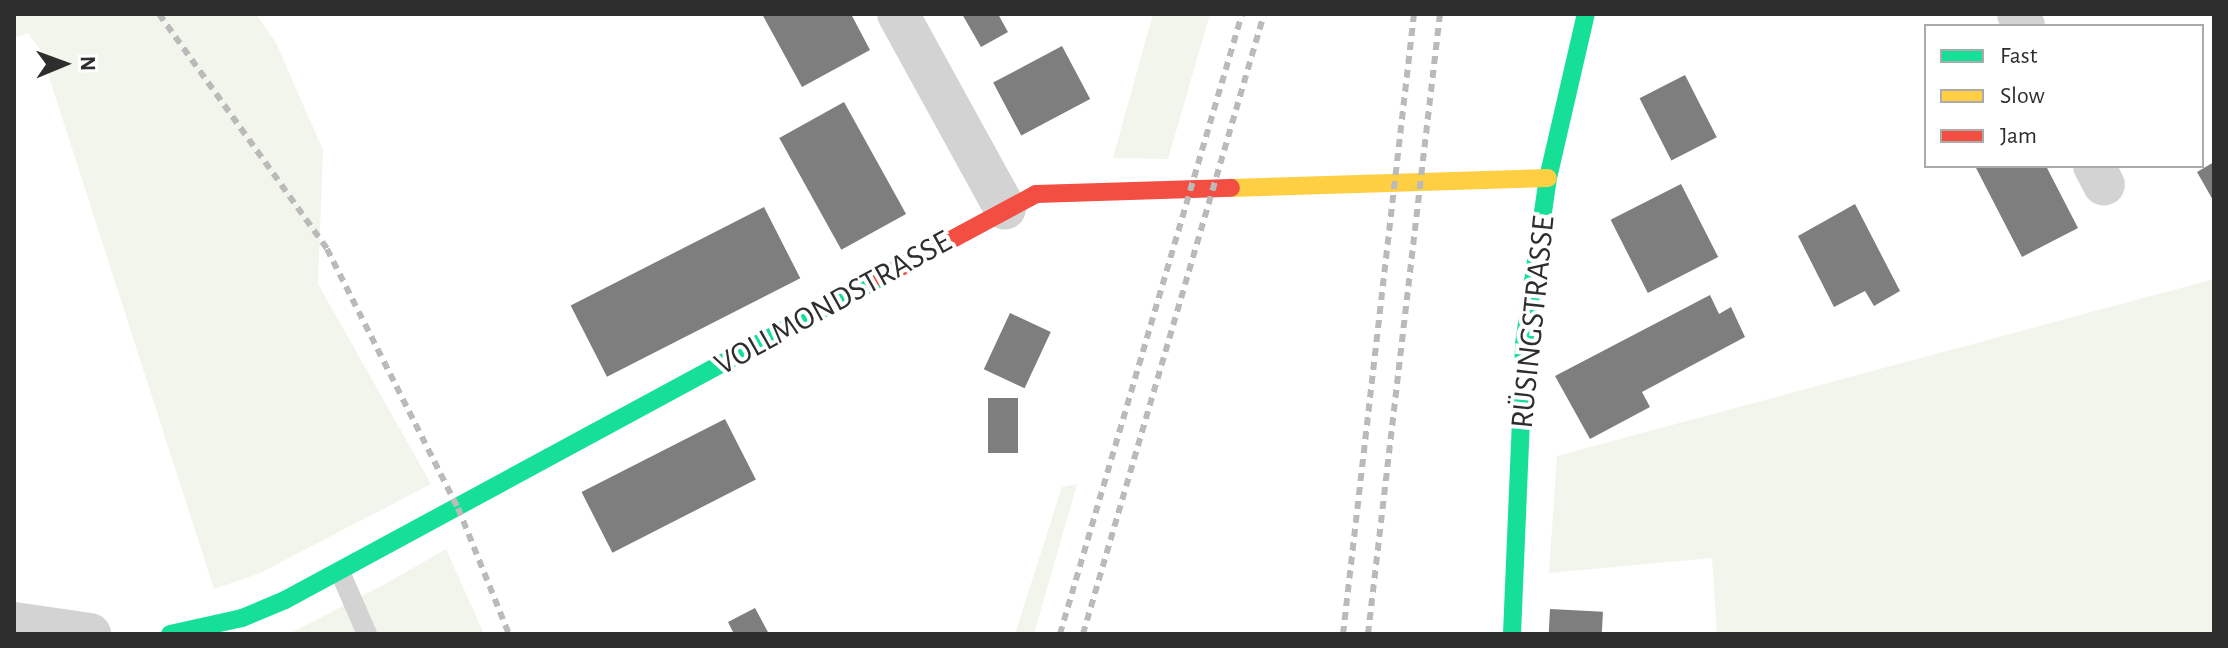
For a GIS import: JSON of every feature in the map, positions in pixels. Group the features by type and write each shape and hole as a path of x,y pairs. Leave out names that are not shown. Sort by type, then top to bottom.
{"street":[{"path":"898,14 1005,209"},
{"name":"RÜSINGSTRASSE","path":"1512,634 1524,344 1548,178 1586,14"},
{"name":"VOLLMONDSTRASSE","path":"170,634 242,618 340,572 1036,194 1072,190 1548,178"},
{"path":"14,623 90,634"}],"lane":[{"path":"340,572 367,634"}],"shaded area":[{"path":"14,14 256,14 276,43 323,150 318,284 431,484 260,573 214,589 40,49 28,33 14,38"},
{"path":"1153,14 1210,14 1168,159 1113,158"},
{"path":"2214,279 2214,634 1717,634 1712,558 1549,573 1557,456"},
{"path":"1077,484 1034,634 1015,634 1062,487"},
{"path":"446,549 484,634 289,634 387,583"}],"building":[{"path":"762,14 851,14 870,50 802,87"},
{"path":"962,14 998,14 1008,32 981,47"},
{"path":"1062,46 1090,99 1021,136 993,83"},
{"path":"1685,75 1717,137 1671,161 1640,98"},
{"path":"844,102 906,214 841,250 779,138"},
{"path":"2214,162 2214,202 2197,172"},
{"path":"1976,168 2047,168 2078,228 2022,257"},
{"path":"1681,184 1718,257 1648,293 1611,220"},
{"path":"1855,204 1900,291 1874,306 1865,291 1834,307 1798,236"},
{"path":"764,207 800,278 607,377 571,306"},
{"path":"1710,295 1719,314 1731,307 1745,337 1642,392 1650,407 1590,439 1555,376"},
{"path":"1010,313 1051,332 1025,388 984,369"},
{"path":"988,398 1018,398 1018,453 988,453"},
{"path":"725,419 756,480 612,553 582,492"},
{"path":"755,608 769,634 734,634 728,622"},
{"path":"1550,609 1603,612 1602,634 1549,634"}],"railway":[{"path":"159,14 327,249 458,508 509,634"},
{"path":"1060,634 1242,14"},
{"path":"1083,634 1264,14"},
{"path":"1343,634 1414,14"},
{"path":"1368,634 1440,14"}],"traffic: fast":[{"path":"1512,634 1524,344 1548,178 1586,14"},
{"path":"170,634 242,618 285,600 882,277"}],"traffic: slow":[{"path":"1231,188 1548,178"}],"traffic: jam":[{"path":"882,277 1036,194 1231,188"}]}
